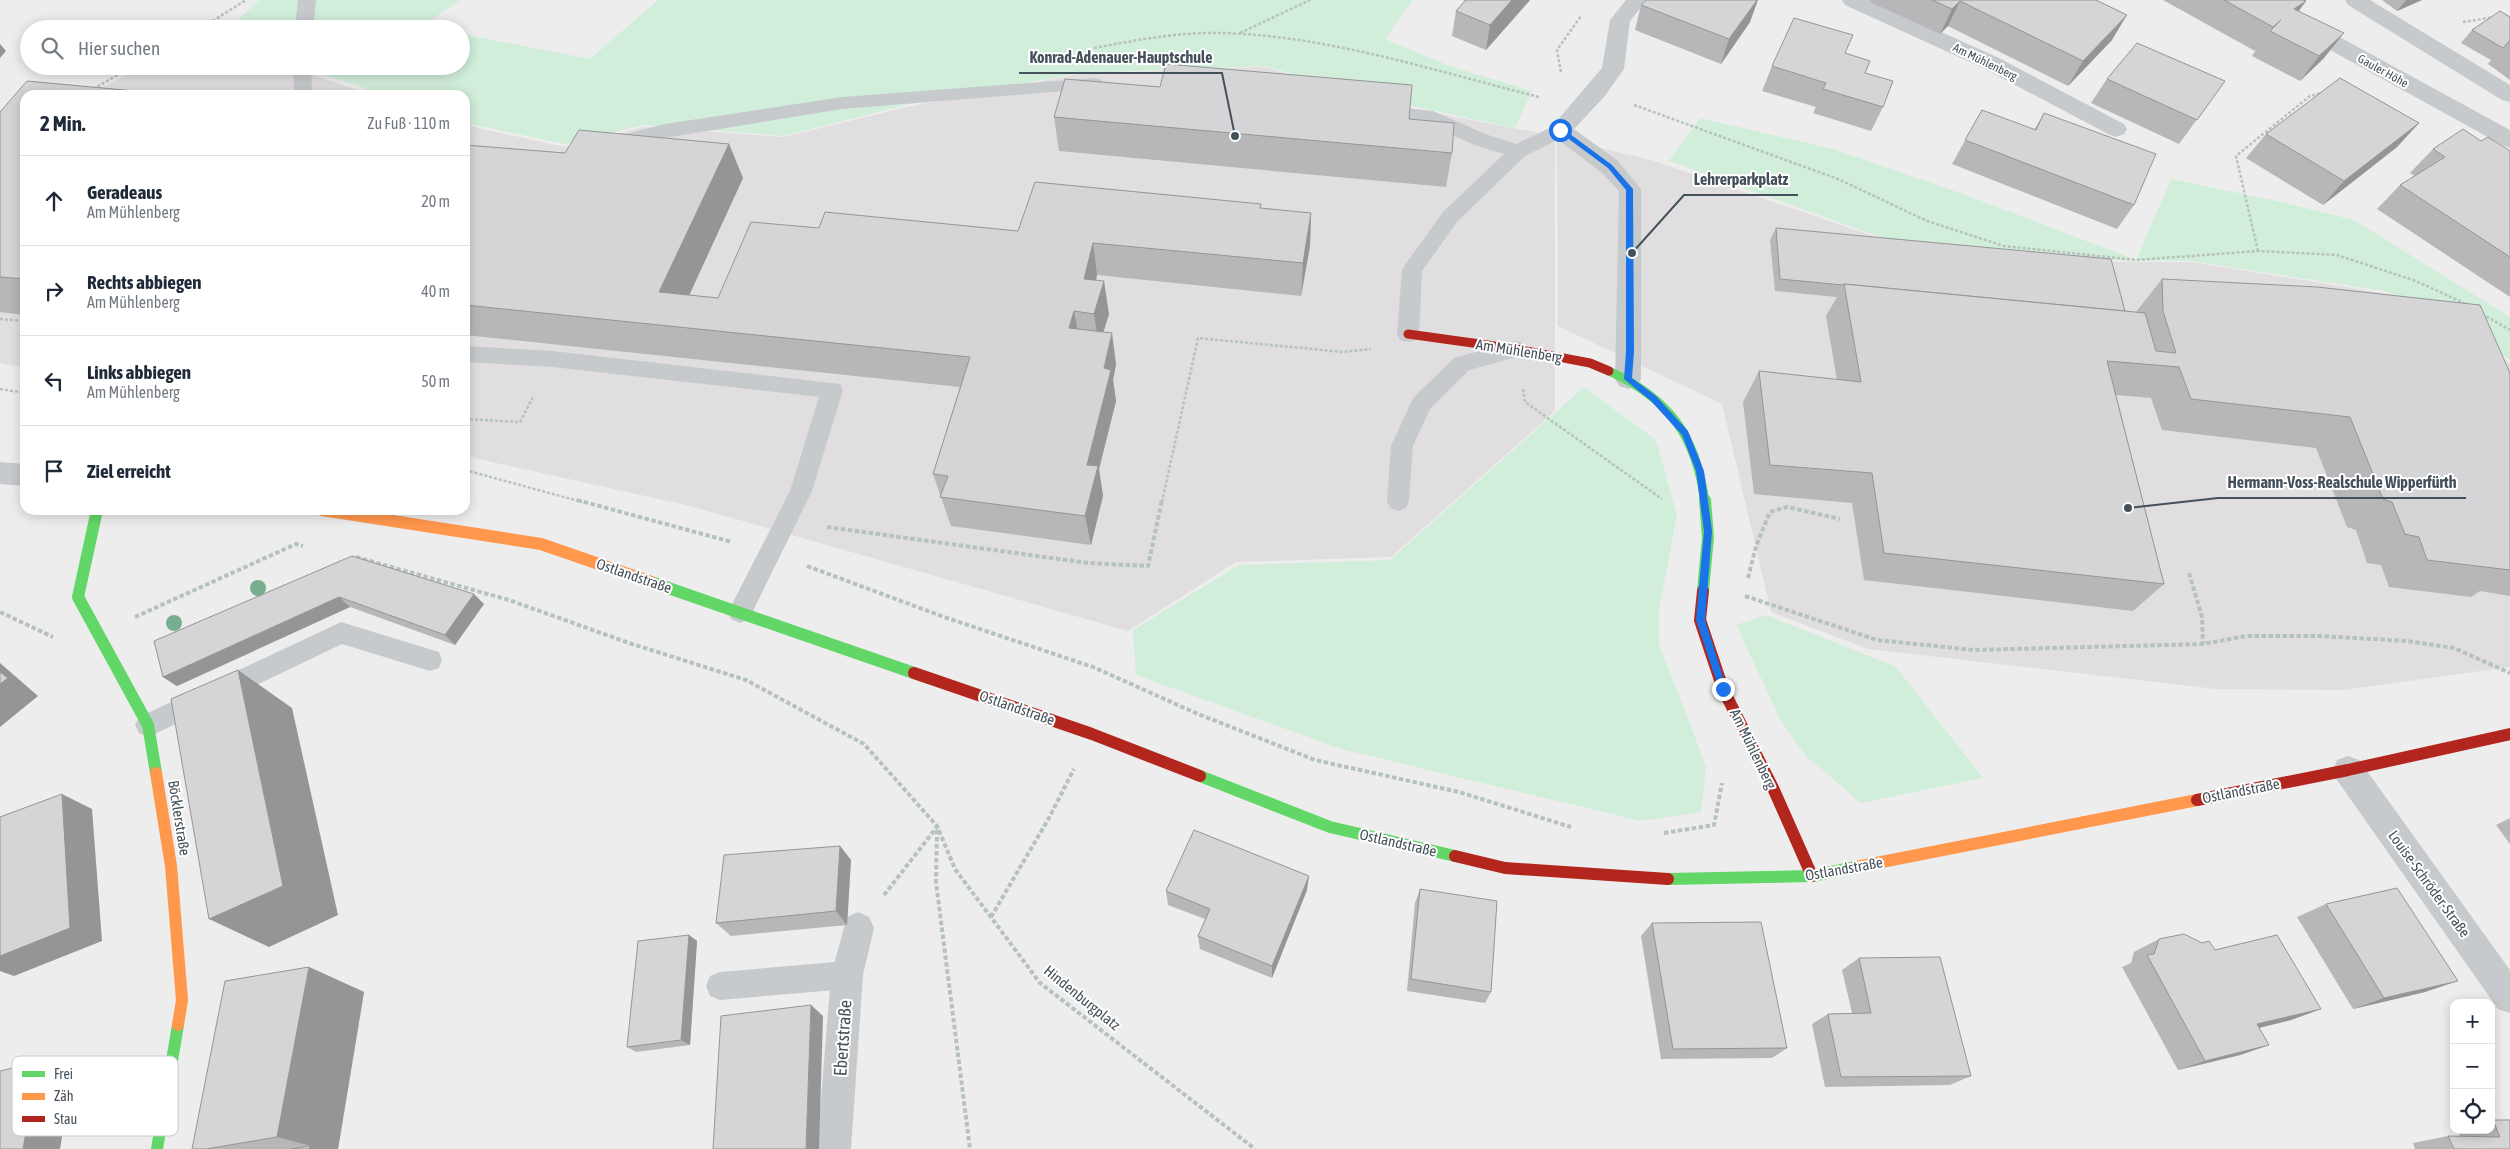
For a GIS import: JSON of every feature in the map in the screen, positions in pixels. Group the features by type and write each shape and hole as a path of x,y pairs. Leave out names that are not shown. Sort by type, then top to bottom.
{"street":[{"path":"1628,379 1630,351 1630,189 1610,167 1560,130 1596,92 1613,69 1620,20 1637,0"},
{"name":"Am Mühlenberg","path":"1852,0 1991,63 2116,130"},
{"name":"Gauler Höhe","path":"2256,0 2510,140"},
{"path":"2355,0 2510,95"},
{"name":"Am Mühlenberg","path":"1408,334 1516,349 1590,363 1628,379 1654,398 1686,434 1700,471 1708,531 1700,620 1723,689 1773,788 1812,876"},
{"path":"0,473 20,475"},
{"name":"Böcklerstraße","path":"96,515 78,597 148,725 171,866 182,1000 173,1056"},
{"name":"Ostlandstraße","path":"354,515 541,544 1092,734 1330,827 1505,868 1665,879 1812,876 2348,770 2510,734"},
{"name":"Louise-Schröder-Straße","path":"2348,770 2510,997"},
{"name":"Ebertstraße","path":"834,1149 847,975 858,928"},
{"name":"Böcklerstraße","path":"157,1149 159,1136"}],"lane":[{"path":"305,20 307,0"},
{"path":"302,75 303,90"},
{"path":"599,147 665,131 842,103 1087,85 1117,86"},
{"path":"1355,108 1433,118 1481,140 1518,151"},
{"path":"1408,334 1412,270 1450,217 1518,151 1560,130"},
{"path":"1398,501 1402,446 1421,404 1462,364 1516,349"},
{"path":"470,354 553,359 832,390 801,491 740,612"},
{"path":"148,725 341,633 430,660"},
{"path":"720,986 847,975"}],"path":[{"path":"214,20 246,0"},
{"path":"1239,34 1310,0"},
{"path":"1583,13 1557,50 1561,72 1596,92"},
{"path":"2258,251 2236,156 2310,96 2388,74"},
{"path":"90,90 118,75"},
{"path":"2004,246 2136,260 2258,251 2337,255 2416,281 2467,305"},
{"path":"2475,310 2510,330"},
{"path":"0,318 20,320"},
{"path":"818,526 1088,563 1148,566 1198,338 1343,352"},
{"path":"1516,349 1525,402 1708,531"},
{"path":"0,389 20,391"},
{"path":"470,419 501,422"},
{"path":"470,471 771,553 944,617 1093,667 1198,714 1315,760 1459,792 1573,828"},
{"path":"1840,519 1787,507 1770,512 1756,546 1744,596 1877,640 1974,650 2203,644 2246,636 2319,636 2407,641 2454,648 2510,673"},
{"path":"98,633 296,544 312,548"},
{"name":"Hindenburgplatz","path":"349,556 509,600 629,643 746,680 864,744 937,826 955,869 1040,983 1255,1149"},
{"path":"2189,573 2202,617 2203,644"},
{"path":"991,917 1049,818 1092,734"},
{"path":"1660,834 1714,825 1722,784 1719,776"},
{"path":"858,928 937,826"},
{"path":"937,826 936,882 970,1149"}],"shaded area":[{"path":"1264,67 1389,104 1555,136 1555,411 1391,557 1236,562 1128,631 690,506 470,457 470,126 565,147 644,127 784,137 911,106 1079,74"},
{"path":"126,75 313,75 358,90 97,90"},
{"path":"1557,137 1651,160 1905,247 2014,262 2192,262 2388,294 2440,315 2510,363 2510,667 2343,690 2216,689 1868,649 1771,612 1722,404 1558,326"},
{"path":"20,150 20,367 0,363 0,174"}],"green space":[{"path":"259,0 460,0 431,20 239,19"},
{"path":"658,0 1413,0 1385,39 1447,65 1532,91 1515,128 1389,101 1265,66 1081,73 910,104 783,136 644,125 565,144 470,124 470,90 368,90 324,75 470,75 470,36 590,59"},
{"path":"1700,118 1836,150 1963,194 2136,260 2171,179 2277,201 2354,220 2510,317 2510,360 2444,314 2384,291 2191,261 2013,259 1905,246 1669,161"},
{"path":"1584,387 1656,440 1677,515 1659,610 1659,644 1706,766 1701,812 1641,821 1341,749 1136,675 1133,630 1239,565 1390,560"},
{"path":"1766,615 1896,667 1983,778 1861,803 1806,756 1781,721 1736,625"}],"building":[{"path":"1466,0 1512,0 1490,25 1456,11"},
{"path":"1646,0 1757,0 1729,39 1641,5"},
{"path":"1932,0 2096,0 2127,15 2083,61 1960,1 1952,9"},
{"path":"2224,0 2303,0 2306,1 2294,9 2344,33 2319,56 2270,31 2281,20 2273,27"},
{"path":"2500,11 2510,17 2510,40 2503,48 2472,30"},
{"path":"1794,18 1853,35 1845,53 1870,61 1865,73 1893,81 1883,107 1823,89 1826,83 1772,66"},
{"path":"2137,43 2225,81 2197,120 2107,79"},
{"path":"1166,64 1412,85 1409,119 1454,123 1452,153 1054,117 1065,79 1160,87"},
{"path":"2340,78 2419,123 2344,181 2266,134"},
{"path":"27,81 124,90 20,90 20,279 0,277 0,112"},
{"path":"1982,110 2036,130 2044,113 2156,154 2134,205 1965,140"},
{"path":"2463,129 2481,141 2488,137 2510,151 2510,257 2400,185 2445,157 2433,149"},
{"path":"579,130 729,144 659,292 718,298 751,222 819,228 825,212 1018,231 1035,182 1261,204 1260,208 1311,213 1303,263 1093,243 1084,279 1104,281 1094,314 1074,311 1069,328 1112,333 1104,368 1111,370 1087,465 1098,466 1085,516 940,497 948,476 933,474 970,357 470,306 470,145 565,153"},
{"path":"1776,228 2111,259 2125,311 1780,279"},
{"path":"2162,279 2317,287 2480,305 2510,373 2510,570 2427,560 2419,537 2405,534 2392,502 2383,499 2350,417 2191,399 2179,367 2107,361 2164,584 1884,553 1872,473 1770,465 1759,371 1861,382 1844,284 2145,313 2156,351 2176,353 2163,311"},
{"path":"352,556 474,594 445,635 339,597 163,677 154,641"},
{"path":"238,670 283,886 209,919 171,699"},
{"path":"0,672 8,678 0,684"},
{"path":"62,794 70,928 0,956 0,817"},
{"path":"1194,830 1309,876 1272,966 1198,936 1210,909 1166,891"},
{"path":"840,846 836,911 716,923 724,855"},
{"path":"2397,888 2458,981 2384,998 2326,904"},
{"path":"1420,889 1497,901 1491,992 1411,979"},
{"path":"1761,922 1787,1048 1673,1049 1652,923"},
{"path":"2184,934 2202,943 2209,941 2215,950 2277,935 2321,1009 2257,1024 2269,1045 2205,1061 2147,955 2154,954 2159,939"},
{"path":"689,935 681,1040 627,1047 638,941"},
{"path":"1940,957 1971,1076 1841,1077 1828,1014 1871,1013 1859,958"},
{"path":"309,967 277,1137 206,1149 192,1149 225,981"},
{"path":"811,1005 806,1149 713,1149 721,1016"},
{"path":"12,1068 12,1136 25,1136 23,1149 0,1149 0,1071"},
{"path":"2495,1120 2510,1120 2510,1149 2454,1149 2448,1136 2500,1137"},
{"path":"310,1146 309,1149 291,1149"}],"traffic: fast":[{"path":"1609,371 1631,382 1652,397 1678,423 1690,442 1695,454 1704,493 1708,530 1703,591"},
{"path":"96,515 78,597 148,725 156,773"},
{"path":"651,582 914,673"},
{"path":"1200,776 1330,827 1455,856"},
{"path":"1668,879 1812,876 1856,867"},
{"path":"173,1056 178,1025"},
{"path":"157,1149 159,1136"}],"traffic: slow":[{"path":"354,515 541,544 651,582"},
{"path":"156,773 171,866 182,1000 178,1025"},
{"path":"1856,867 2197,800"}],"traffic: jam":[{"path":"1408,334 1516,349 1590,363 1609,371"},
{"path":"1703,591 1700,620 1723,689 1773,788 1812,876"},
{"path":"914,673 1092,734 1200,776"},
{"path":"2197,800 2348,770 2510,734"},
{"path":"1455,856 1505,868 1668,879"}],"place":[{"name":"Konrad-Adenauer-Hauptschule","path":"1235,136"},
{"name":"Lehrerparkplatz","path":"1632,253"},
{"name":"Hermann-Voss-Realschule Wipperfürth","path":"2128,508"}],"route":[{"path":"1560,130 1610,167 1630,189 1630,351 1628,379 1654,398 1686,434 1700,471 1708,531 1700,620 1723,689"}]}
